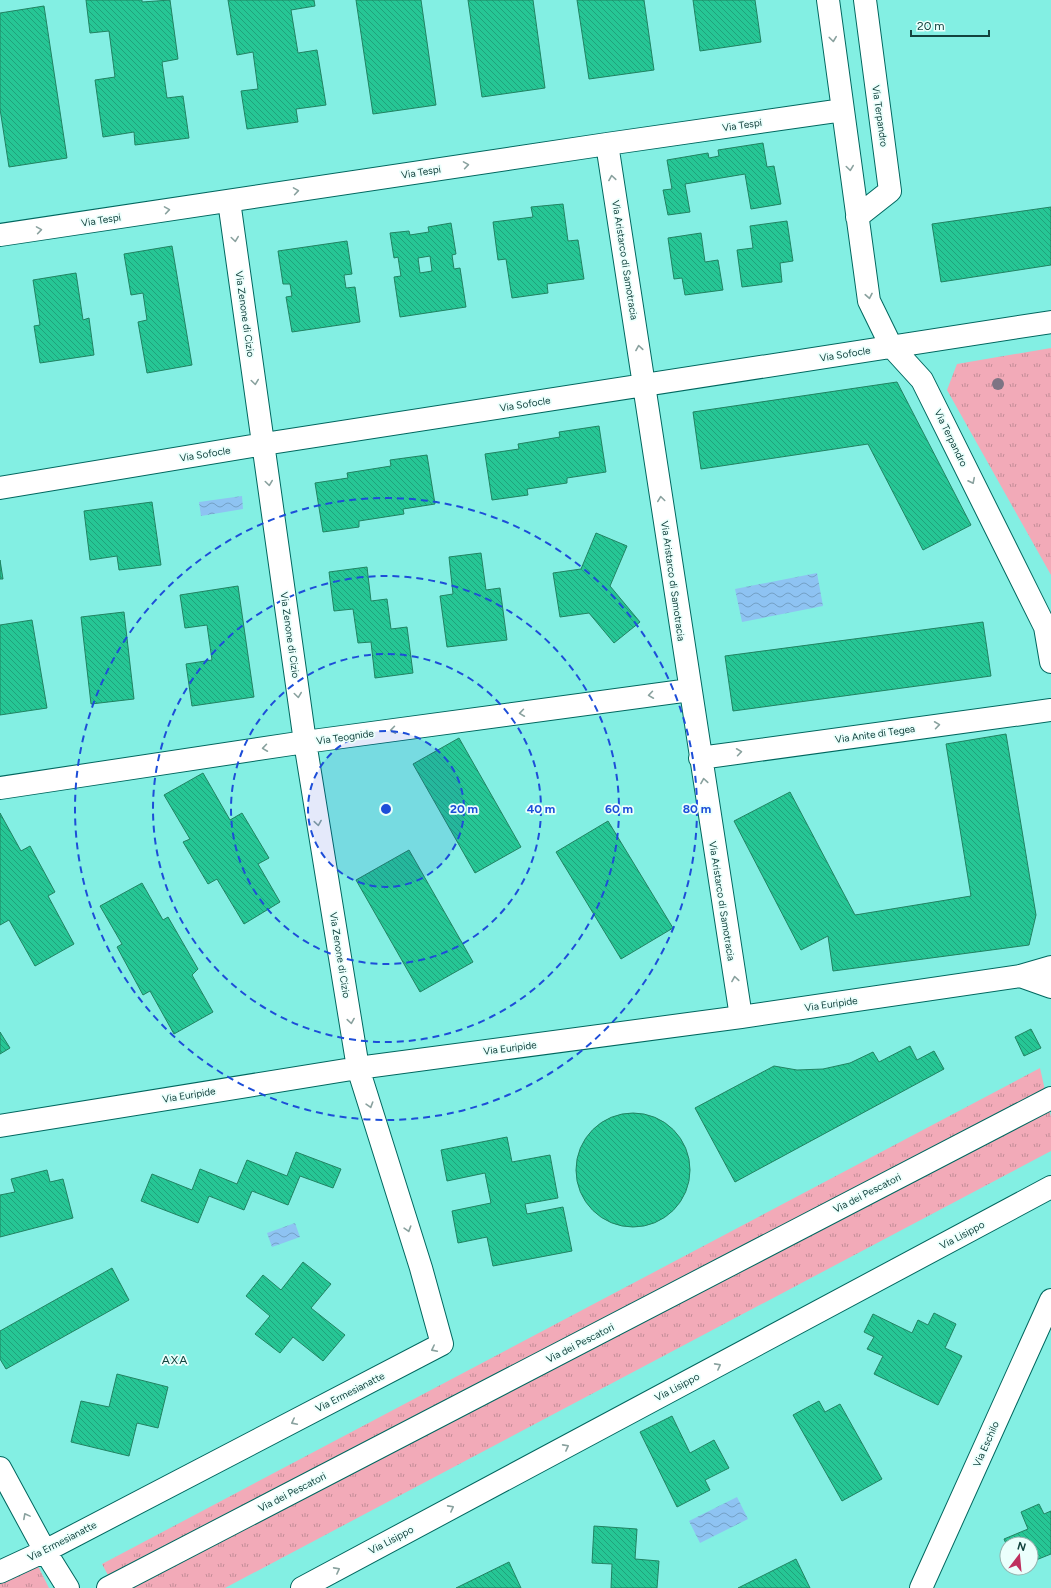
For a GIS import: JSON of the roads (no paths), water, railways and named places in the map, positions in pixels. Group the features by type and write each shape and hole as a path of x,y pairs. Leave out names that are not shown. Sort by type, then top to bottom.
{"street":[{"name":"Via Terpandro","path":"828,0 869,300 891,346 922,380 1048,627 1051,662"},
{"name":"Via Terpandro","path":"857,217 890,191 865,0"},
{"name":"Via Tespi","path":"0,236 607,144 843,110"},
{"name":"Via Aristarco di Samotracia","path":"607,144 740,1017"},
{"name":"Via Zenone di Cizio","path":"229,201 305,742 358,1068"},
{"name":"Via Sofocle","path":"0,488 264,444 1051,322"},
{"name":"Via Teognide","path":"0,788 305,742 690,690"},
{"name":"Via Anite di Tegea","path":"700,758 1051,710"},
{"name":"Via Euripide","path":"0,1126 358,1068 740,1017 1020,976 1051,967"},
{"path":"1020,976 1051,987"},
{"name":"Via Ermesianatte","path":"0,1572 45,1551 442,1344 358,1068"},
{"name":"Via dei Pescatori","path":"108,1588 1051,1098"},
{"name":"Via Lisippo","path":"302,1588 1051,1187"},
{"name":"Via Eschilo","path":"921,1588 1051,1300"},
{"path":"0,1468 45,1551 68,1588"}],"water":[{"path":"242,496 243,509 201,516 199,502"},
{"path":"817,573 823,606 742,622 735,589"},
{"path":"295,1223 300,1237 272,1247 267,1233"},
{"path":"737,1497 748,1519 700,1543 689,1521"}],"district":[{"name":"AXA","path":"175,1360"}]}
